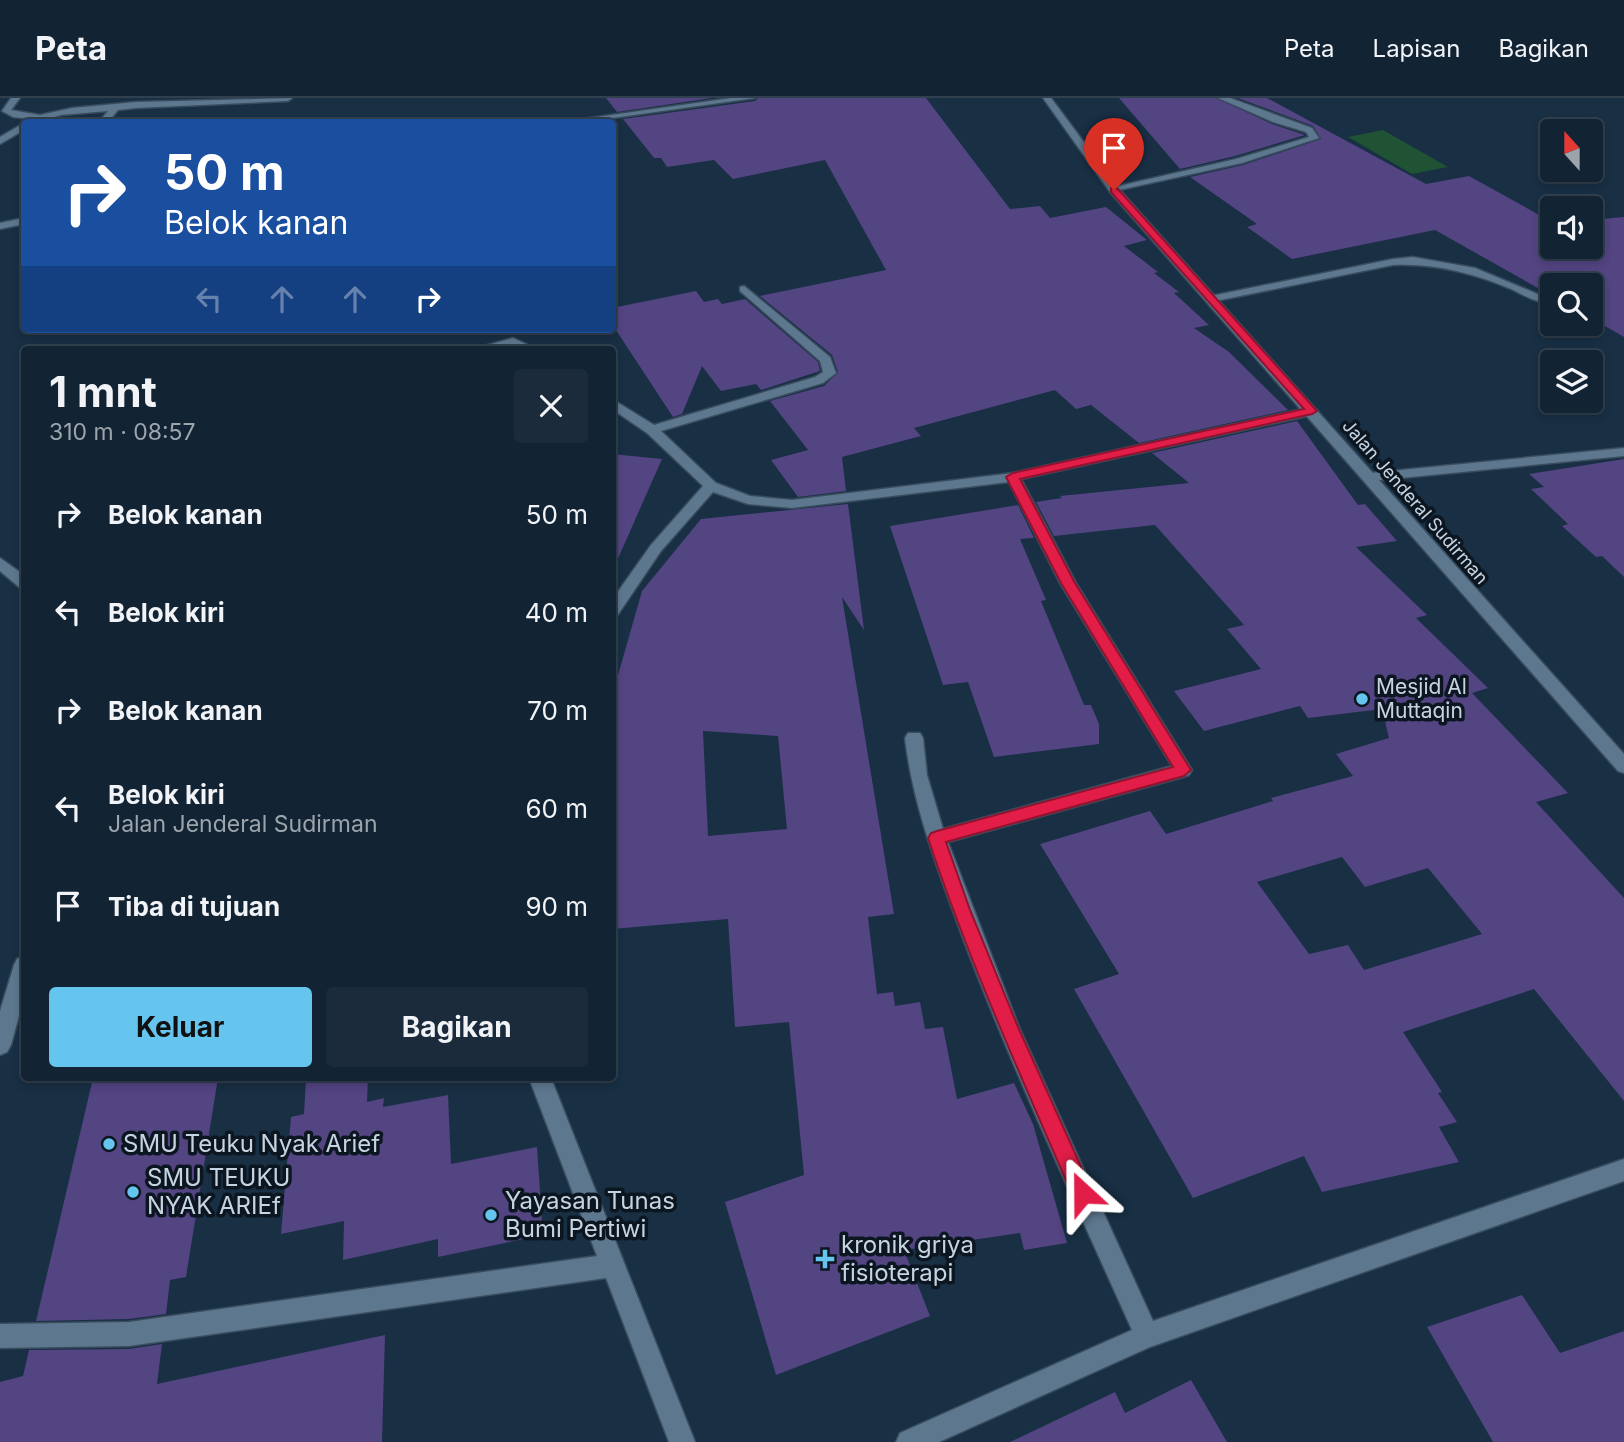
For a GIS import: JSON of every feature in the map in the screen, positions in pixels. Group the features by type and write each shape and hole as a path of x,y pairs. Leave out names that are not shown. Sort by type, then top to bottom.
{"street":[{"path":"16,98 6,111 30,119"},
{"path":"42,119 136,104 288,98"},
{"path":"590,119 751,98"},
{"name":"Jalan Jenderal Sudirman","path":"1047,98 1114,190 1624,766"},
{"path":"1114,190 1239,161 1314,138 1309,130 1222,98"},
{"path":"106,119 115,108"},
{"path":"0,141 21,128"},
{"path":"0,226 21,222"},
{"path":"1212,299 1393,262 1417,260 1446,263 1540,297"},
{"path":"652,430 818,380 830,373 826,360 744,289"},
{"path":"494,346 513,342 523,346"},
{"path":"616,406 652,430 711,486 731,496 748,500 792,503 1013,477 1312,411"},
{"path":"1370,477 1624,452"},
{"path":"937,838 1184,770 1068,583 1013,477"},
{"path":"616,606 656,548 711,486"},
{"path":"0,563 21,580"},
{"path":"915,738 918,775 961,910 1018,1051 1147,1336"},
{"path":"0,1045 21,975"},
{"path":"541,1081 682,1442"},
{"path":"925,1439 1147,1336 1624,1170"},
{"path":"0,1336 129,1334 615,1265"}],"green space":[{"path":"1383,130 1448,167 1412,174 1348,137"}],"building":[{"path":"606,98 712,98 617,112"},
{"path":"758,98 926,98 1010,209 1040,206 1050,218 1106,207 1147,240 1124,246 1158,272 1154,273 1179,292 1174,293 1209,325 1194,328 1229,352 1288,410 1139,443 1091,405 1076,409 1055,390 914,428 921,436 842,457 846,491 798,497 771,460 808,450 770,401 824,386 838,372 832,355 760,296 886,270 825,160 733,179 714,160 667,167 661,158 654,158 623,119 755,101"},
{"path":"1119,98 1216,98 1272,124 1305,135 1180,169"},
{"path":"1238,98 1267,98 1426,184 1469,176 1540,215 1540,259 1603,259 1603,219 1624,217 1624,337 1603,325 1603,273 1540,273 1540,289 1435,230 1292,259 1247,227 1257,224 1190,177 1243,165 1321,139 1313,126"},
{"path":"696,291 704,302 718,299 722,304 745,299 818,362 820,371 761,390 756,384 721,391 702,366 682,414 673,417 616,330 616,307"},
{"path":"1297,421 1358,505 1365,504 1397,541 1356,547 1427,615 1416,618 1488,688 1472,693 1568,793 1536,802 1624,898 1624,1101 1534,989 1403,1032 1442,1092 1438,1093 1457,1122 1439,1127 1459,1162 1322,1192 1304,1156 1193,1198 1074,989 1119,974 1040,844 1150,811 1166,834 1273,801 1271,798 1353,776 1336,754 1389,738 1382,709 1308,718 1300,706 1204,731 1174,691 1261,669 1227,629 1244,625 1155,525 1054,536 1036,502 1062,498 1060,496 1189,483 1152,453","holes":["1342,857 1365,887 1428,868 1482,934 1364,970 1348,945 1309,954 1257,882"]},
{"path":"616,454 662,459 616,563"},
{"path":"1624,459 1624,577 1602,556 1596,557 1562,526 1568,524 1531,489 1544,487 1529,474"},
{"path":"848,504 864,630 842,597 894,914 868,917 877,994 893,992 895,1006 920,1002 925,1029 943,1027 957,1099 1014,1083 1033,1124 1067,1243 1024,1250 1020,1233 904,1250 930,1316 776,1375 725,1202 804,1175 789,1022 735,1027 728,919 616,929 616,682 642,591 701,519","holes":["703,731 778,736 787,829 708,836"]},
{"path":"1018,505 1034,538 1020,539 1046,600 1041,601 1084,705 1091,705 1099,724 1099,744 994,757 968,682 943,685 890,526"},
{"name":"SMU TEUKU NYAK ARIEf","path":"92,1081 218,1081 186,1277 170,1280 166,1314 129,1319 36,1321"},
{"path":"306,1081 368,1081 367,1102 384,1098 383,1107 448,1095 451,1164 537,1147 543,1235 438,1257 438,1239 343,1260 344,1221 281,1234 291,1117 304,1114"},
{"path":"1522,1295 1560,1353 1624,1331 1624,1442 1493,1442 1427,1327"},
{"path":"385,1335 382,1442 0,1442 0,1382 23,1376 29,1350 129,1349 162,1344 157,1384"},
{"path":"1191,1380 1227,1442 1010,1442 1115,1392 1125,1413"}],"place":[{"name":"Mesjid Al Muttaqin","path":"1362,699"},
{"name":"SMU Teuku Nyak Arief","path":"109,1144"},
{"name":"SMU TEUKU NYAK ARIEf","path":"133,1192"},
{"name":"Yayasan Tunas Bumi Pertiwi","path":"491,1215"},
{"name":"kronik griya fisioterapi","path":"825,1259"}],"route":[{"path":"1083,1193 1018,1051 961,910 937,838 1184,770 1068,583 1013,477 1110,458 1312,411 1114,190"}]}
